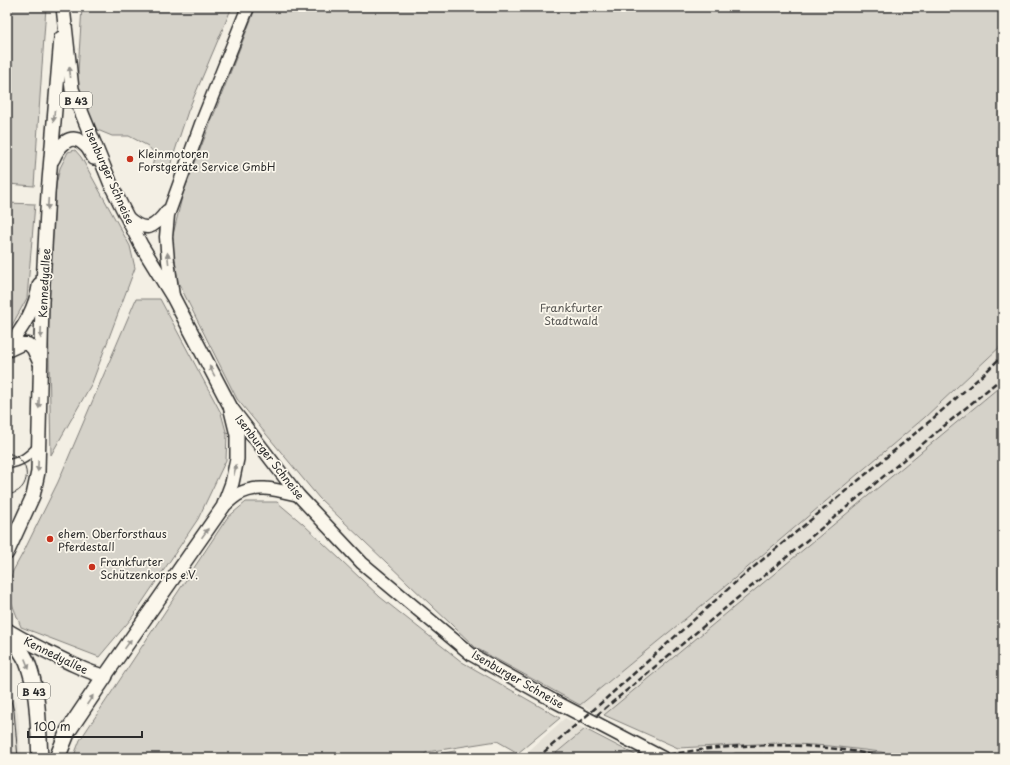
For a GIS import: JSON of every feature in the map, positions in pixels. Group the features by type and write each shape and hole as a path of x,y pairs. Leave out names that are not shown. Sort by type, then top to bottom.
{"highway":[{"name":"B 43","path":"7,630 24,657 30,672 35,696 40,758"},
{"name":"B 43","path":"57,758 68,731 106,676"}],"main road":[{"name":"Kennedyallee","path":"7,554 34,492 38,472 42,302 50,165 63,7"},
{"name":"Isenburger Schneise","path":"63,7 72,89 127,217 143,249 173,297 230,406 298,495 362,563 472,655 556,702 663,758"},
{"path":"173,297 166,237 166,222 169,208 248,7"},
{"path":"50,165 57,149 63,143 72,140 82,142 87,146 116,194"},
{"path":"127,217 138,225 151,227 158,223 169,208"},
{"path":"7,348 27,321 37,293 40,272 45,266"},
{"path":"7,351 21,345 28,344 33,349 40,364"},
{"name":"B 43","path":"106,676 223,507 232,483 237,459 237,435 230,406"},
{"path":"223,507 237,495 250,489 265,488 298,495"},
{"name":"Kennedyallee","path":"7,630 84,670 95,675 106,676"}],"street":[{"path":"7,464 16,463 22,460 39,445"}],"shaded area":[{"path":"1003,344 1003,384 604,715 580,705 734,579 924,418"},
{"path":"7,678 13,693 18,714 21,758 7,758"},
{"path":"565,718 585,729 549,758 521,758"},
{"path":"777,743 830,746 881,752 903,758 849,758 829,755 782,753 735,753 714,758 681,757 729,746"}],"green space":[{"path":"7,7 46,7 34,186 8,184 7,200"},
{"path":"82,7 232,7 188,111 169,169 152,167 155,154 148,146 129,136 112,136 95,129 77,87"},
{"name":"Frankfurter Stadtwald","path":"256,7 1003,7 1003,344 924,418 734,579 580,705 476,648 319,498 237,399 178,282 172,239 183,193"},
{"path":"75,150 81,157 130,246 135,268 92,383 51,455 48,312 56,185 60,168 68,152"},
{"path":"7,203 35,204 27,298 11,327 7,331"},
{"path":"136,299 160,299 221,413 227,435 226,460 198,519 131,619 99,657 21,627 9,596 10,580 13,571 58,482"},
{"path":"1003,384 1003,758 903,758 881,752 830,746 777,743 678,748 604,715"},
{"path":"246,502 277,502 303,524 380,597 462,662 560,718 518,753 497,741 427,752 419,758 73,758 80,740 227,518"},
{"path":"585,729 641,758 550,758"},
{"path":"455,751 461,758 431,758 436,754"},
{"path":"735,753 806,753 849,758 725,758"}],"tram line":[{"path":"7,453 16,456 22,461 26,475 22,488 16,493 7,495"},
{"path":"7,687 14,711 18,758"},
{"path":"7,703 11,758"}],"railway":[{"path":"537,758 591,712 737,581 930,421 986,372 1003,355"},
{"path":"597,715 1003,377"},
{"path":"652,758 711,749 770,745 829,748 887,758"}],"place":[{"name":"Kleinmotoren Forstgeräte Service GmbH","path":"130,159"},
{"name":"ehem. Oberforsthaus Pferdestall","path":"50,539"},
{"name":"Frankfurter Schützenkorps e.V.","path":"92,567"}]}
